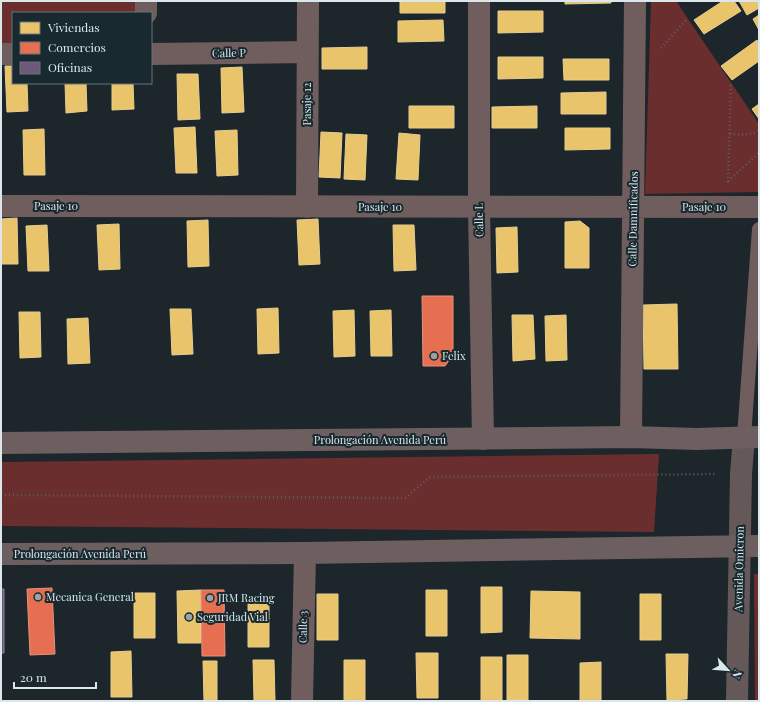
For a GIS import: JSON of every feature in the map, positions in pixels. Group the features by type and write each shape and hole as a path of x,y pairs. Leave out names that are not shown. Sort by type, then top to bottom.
{"main road":[{"name":"Prolongación Avenida Perú","path":"1,443 631,437 697,439 752,437"},
{"name":"Prolongación Avenida Perú","path":"1,554 305,552 749,546"}],"street":[{"path":"146,1 146,12"},
{"name":"Pasaje 12","path":"307,207 308,1"},
{"name":"Calle L","path":"479,1 479,207 483,439"},
{"name":"Calle Damnificados","path":"631,437 635,1"},
{"name":"Calle P","path":"152,54 307,52"},
{"path":"1,54 12,54"},
{"name":"Pasaje 10","path":"1,206 759,207"},
{"name":"Avenida Omicron","path":"737,701 749,546 741,474 752,437"},
{"name":"Calle 3","path":"302,701 305,552"}],"lane":[{"path":"752,437 759,230"}],"path":[{"path":"656,54 687,19"},
{"path":"728,186 731,82"},
{"path":"730,134 752,134 759,131"},
{"path":"728,182 759,153"},
{"path":"1,495 405,498 430,477 741,474"}],"shaded area":[{"path":"1,1 140,1 140,12 12,12 12,49 1,49"},
{"path":"651,1 676,1 759,124 759,192 645,194"},
{"path":"659,454 654,532 1,526 1,462"},
{"path":"754,574 759,574 759,701 755,701"}],"building: Viviendas":[{"path":"400,1 445,1 445,13 400,13"},
{"path":"565,1 611,1 611,3 565,4"},
{"path":"723,1 734,1 741,11 704,34 694,20"},
{"path":"739,1 759,1 759,8 747,15"},
{"path":"498,11 543,11 543,32 498,33"},
{"path":"759,15 759,30 753,19"},
{"path":"443,20 444,41 398,42 398,21"},
{"path":"757,40 759,44 759,61 732,80 721,66"},
{"path":"367,47 367,69 322,69 322,48"},
{"path":"498,57 543,57 543,78 498,79"},
{"path":"563,59 609,59 609,80 564,80"},
{"path":"5,66 12,66 12,84 27,84 28,111 7,112"},
{"path":"242,67 244,112 222,113 221,68"},
{"path":"177,74 198,74 200,119 178,120"},
{"path":"65,84 86,84 87,111 66,113"},
{"path":"112,84 133,84 134,109 112,110"},
{"path":"606,92 606,114 561,114 561,93"},
{"path":"759,104 759,119 752,109"},
{"path":"409,106 454,106 454,128 409,128"},
{"path":"537,106 537,128 492,128 492,107"},
{"path":"195,127 197,173 176,173 174,128"},
{"path":"565,128 610,128 610,149 565,150"},
{"path":"44,129 45,175 24,175 23,130"},
{"path":"237,130 238,175 217,176 215,131"},
{"path":"321,132 342,133 340,178 319,177"},
{"path":"399,133 420,135 418,180 396,179"},
{"path":"346,134 367,135 365,180 344,179"},
{"path":"17,218 18,264 1,264 1,219"},
{"path":"318,219 320,264 299,265 297,220"},
{"path":"208,220 209,266 188,267 187,221"},
{"path":"580,221 589,228 589,268 565,268 565,222"},
{"path":"119,224 120,269 99,270 97,225"},
{"path":"47,225 49,271 28,271 26,226"},
{"path":"393,225 414,225 416,270 394,271"},
{"path":"517,227 518,272 497,273 496,228"},
{"path":"677,304 678,369 644,369 643,305"},
{"path":"278,308 279,353 258,354 257,309"},
{"path":"170,309 191,309 193,354 172,355"},
{"path":"354,310 355,356 334,357 333,311"},
{"path":"391,310 392,356 371,356 370,311"},
{"path":"19,312 40,312 41,357 20,358"},
{"path":"512,315 533,315 535,359 513,361"},
{"path":"566,315 567,360 546,361 545,316"},
{"path":"88,318 90,363 68,364 67,319"},
{"path":"481,587 502,587 502,632 481,633"},
{"name":"Seguridad Vial","path":"201,590 201,643 178,643 177,591"},
{"path":"426,590 447,590 447,636 426,636"},
{"path":"531,591 580,592 580,639 530,638"},
{"path":"134,593 155,593 155,638 134,638"},
{"path":"317,594 338,594 338,640 317,640"},
{"path":"640,594 661,594 661,640 640,640"},
{"path":"269,601 269,647 248,647 248,602"},
{"path":"131,651 132,697 111,697 111,652"},
{"path":"416,653 438,653 438,698 417,698"},
{"path":"666,654 688,654 687,699 667,700"},
{"path":"507,655 528,655 528,700 507,700"},
{"path":"481,657 502,657 502,701 481,701"},
{"path":"253,660 274,660 275,701 254,701"},
{"path":"344,660 365,660 365,701 344,701"},
{"path":"203,661 217,661 217,701 204,701"},
{"path":"601,662 601,701 580,701 580,663"}],"building: Comercios":[{"path":"422,296 453,296 453,355 445,366 423,366"},
{"path":"52,588 55,654 30,655 27,589"},
{"path":"201,590 224,590 225,656 202,656"}],"building: Oficinas":[{"path":"1,589 4,589 4,653 1,653"}],"place":[{"name":"Felix","path":"434,356"},
{"name":"Mecanica General","path":"38,597"},
{"name":"JRM Racing","path":"210,598"},
{"name":"Seguridad Vial","path":"189,617"}]}
